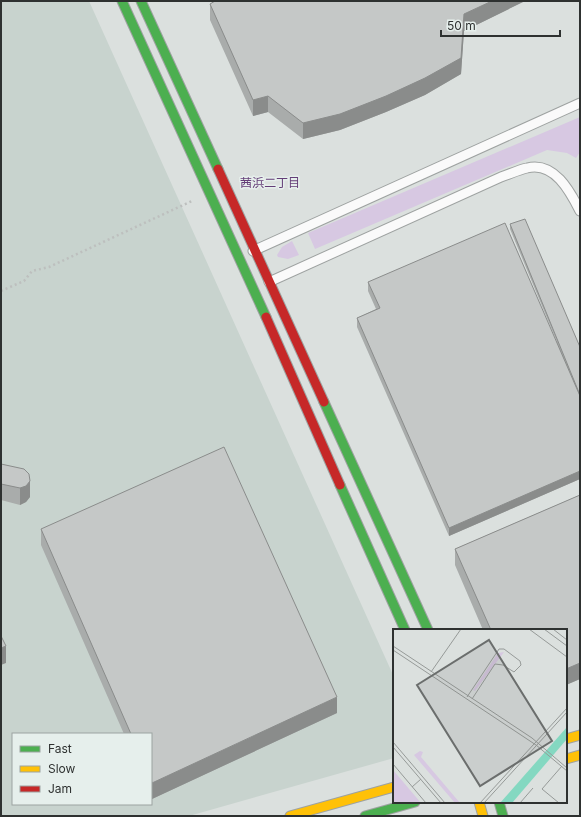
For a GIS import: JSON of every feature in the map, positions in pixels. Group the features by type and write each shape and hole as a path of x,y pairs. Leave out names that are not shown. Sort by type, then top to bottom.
{"street":[{"path":"122,1 254,289 405,629"},
{"path":"141,1 256,250 428,629"},
{"path":"567,739 580,735"},
{"path":"567,759 580,755"},
{"path":"290,816 393,787"},
{"path":"365,816 411,803"},
{"path":"480,803 484,816"},
{"path":"499,803 503,816"}],"lane":[{"path":"239,257 580,103"},
{"path":"254,289 501,177 528,167 542,167 555,174 573,196 580,211"}],"path":[{"path":"1,291 24,281 32,271 49,267 192,201"}],"shaded area":[{"path":"1,1 89,1 393,675 393,758 189,816 1,816"},
{"path":"580,117 580,152 576,158 567,153 547,150 315,249 308,233"},
{"path":"292,241 299,255 288,259 278,257 277,255 282,247"}],"building":[{"path":"215,1 492,1 464,14 461,58 425,78 386,96 340,114 303,123 268,96 253,100 210,4"},
{"path":"525,219 580,347 580,395 510,224"},
{"path":"505,223 580,396 580,471 449,528 357,318 380,308 368,282"},
{"path":"224,447 337,697 152,783 152,733 131,733 41,529"},
{"path":"1,464 24,469 29,474 30,481 26,486 20,488 1,484"},
{"path":"580,495 580,663 567,669 567,629 491,629 455,549"},
{"path":"1,636 6,646 1,648"}],"traffic: fast":[{"path":"122,1 266,317"},
{"path":"141,1 218,169"},
{"path":"324,402 428,629"},
{"path":"340,485 405,629"},
{"path":"365,816 411,803"},
{"path":"499,803 503,816"}],"traffic: slow":[{"path":"567,739 580,735"},
{"path":"567,759 580,755"},
{"path":"290,816 393,787"},
{"path":"479,803 483,816"}],"traffic: jam":[{"path":"218,169 324,402"},
{"path":"266,317 340,485"}],"district":[{"name":"茜浜二丁目","path":"270,182"}]}
